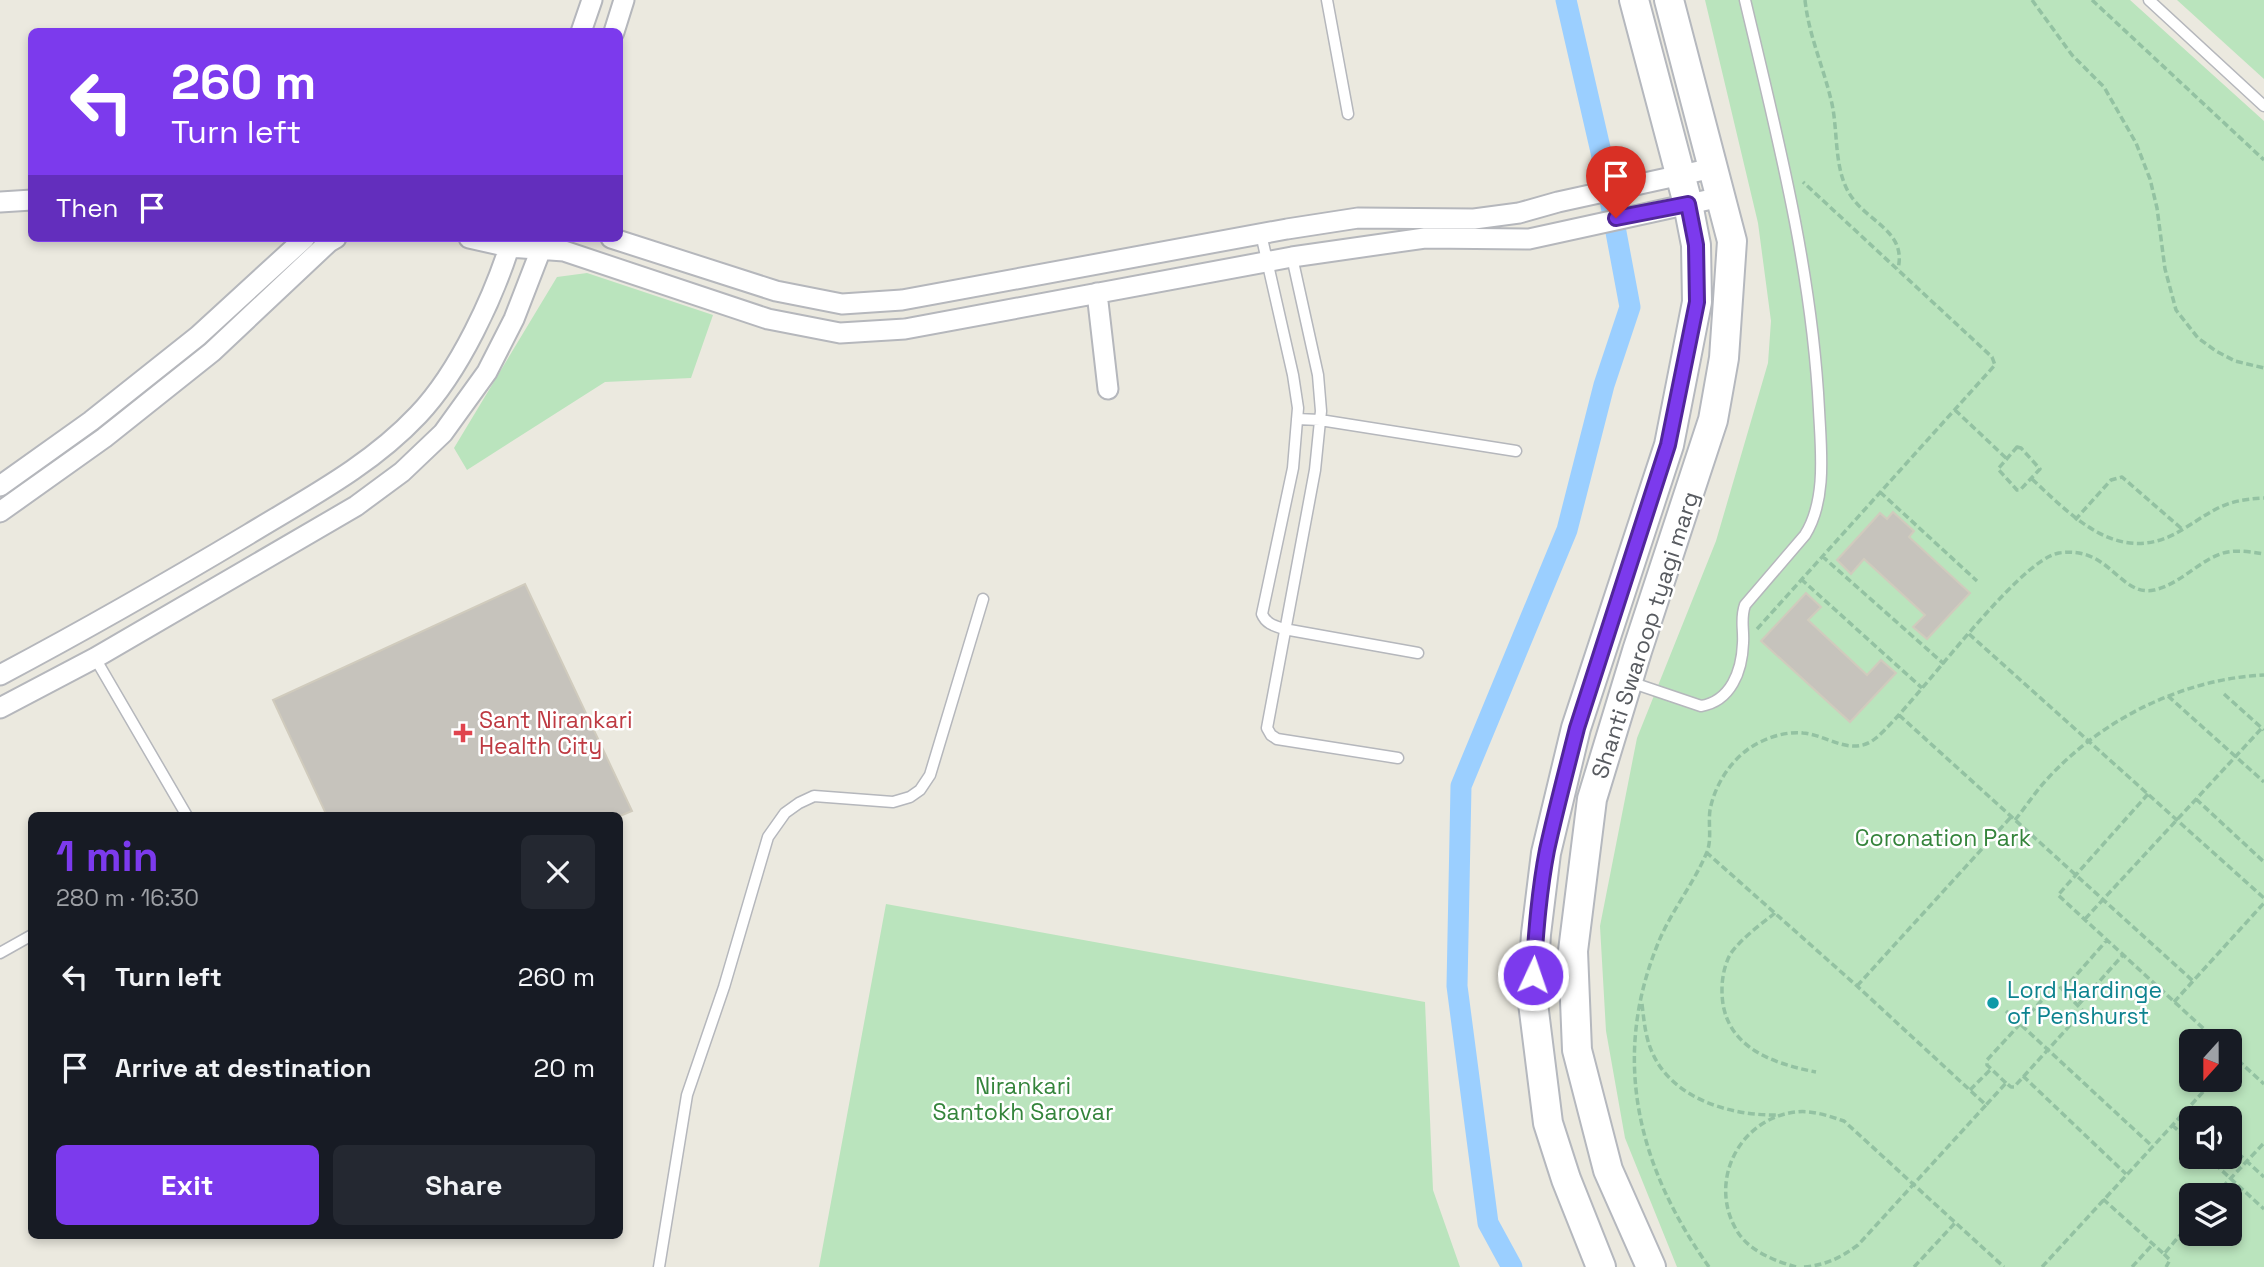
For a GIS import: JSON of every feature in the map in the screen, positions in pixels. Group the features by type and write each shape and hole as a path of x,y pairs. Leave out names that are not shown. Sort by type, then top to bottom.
{"main road":[{"name":"Shanti Swaroop tyagi marg","path":"1601,1267 1566,1178 1548,1123 1532,995 1546,852 1577,728 1668,445 1697,302 1696,245 1688,204 1634,0"},
{"name":"Shanti Swaroop tyagi marg","path":"1651,1267 1608,1170 1577,1050 1573,951 1592,799 1713,420 1724,358 1732,242 1669,0"}],"street":[{"path":"582,28 592,0"},
{"path":"615,28 624,0"},
{"path":"0,675 105,619 197,565 339,480 382,449 419,413 461,356 486,307 511,243 543,244 768,319 840,332 905,329 1292,257 1470,229 1558,202 1713,168"},
{"path":"623,242 776,291 842,304 902,300 1358,218 1470,229 1529,239 1564,229 1721,197"},
{"path":"0,202 28,200"},
{"path":"1287,229 1292,257"},
{"path":"0,486 91,421 198,336 301,242"},
{"path":"0,512 104,438 212,352 329,242"},
{"path":"0,708 95,658 356,506 402,472 443,433 487,372 514,319 543,244"},
{"path":"1106,262 1104,292 1108,389"},
{"path":"789,323 796,295"},
{"path":"197,565 212,590"},
{"path":"18,666 32,691"}],"lane":[{"path":"1327,0 1348,114"},
{"path":"1628,682 1685,703 1701,706 1713,704 1723,697 1734,684 1741,663 1741,617 1745,605 1805,535 1817,505 1821,450 1817,374 1802,260 1745,0"},
{"path":"2149,0 2264,106"},
{"path":"1261,234 1293,375 1297,419 1293,468 1263,605 1265,620 1284,629 1418,653"},
{"path":"1292,257 1318,375 1320,420 1315,470 1267,728 1277,739 1398,758"},
{"path":"1297,419 1320,420 1516,451"},
{"path":"659,1267 687,1095 724,987 768,837 785,813 814,796 893,802 911,797 919,790 930,775 984,599"},
{"path":"95,658 185,812"},
{"path":"0,953 28,937"}],"path":[{"path":"1805,0 1814,48 1832,103 1843,177 1856,204 1894,237 1899,245 1898,269"},
{"path":"2032,0 2073,55 2104,87 2136,143 2150,179 2157,208 2166,279 2176,310 2199,338 2216,352 2235,361 2264,368"},
{"path":"2092,0 2264,160"},
{"path":"1743,645 1993,368 1995,361 1783,164"},
{"path":"1955,410 2006,458"},
{"path":"2015,448 2021,448 2040,469 2032,479 2022,489 2017,490 1998,470 2015,448"},
{"path":"2075,520 2111,480 2122,477 2183,530"},
{"path":"2032,479 2075,520 2091,530 2125,543 2162,539 2183,530 2223,504 2264,498"},
{"path":"1880,492 1977,581"},
{"path":"1709,1267 1692,1243 1664,1189 1645,1140 1635,1097 1633,1063 1642,998 1659,941 1706,852 1714,798 1732,764 1747,750 1768,739 1789,733 1804,733 1847,746 1863,746 1877,737 2022,576 2050,555 2080,552 2090,555 2108,566 2124,582 2148,590 2186,576 2230,551 2264,554"},
{"path":"1822,556 1944,664"},
{"path":"1801,579 1922,688"},
{"path":"1969,634 2264,901 2174,1002"},
{"path":"1857,986 2041,786 2089,741 2117,722 2188,688 2235,677 2264,675"},
{"path":"2085,919 2263,729 2224,694"},
{"path":"2168,696 2264,782"},
{"path":"1899,715 2193,981"},
{"path":"2148,794 2058,895 2204,1029"},
{"path":"2196,799 2264,862"},
{"path":"1706,852 1986,1105"},
{"path":"1774,913 1743,939 1730,955 1722,978 1721,1005 1739,1038 1753,1051 1790,1067 1816,1072"},
{"path":"2063,990 2107,940"},
{"path":"2079,1004 2123,955"},
{"path":"2058,985 2079,1004 2083,1012 2013,1087 1986,1063 2055,986 2058,985"},
{"path":"1642,998 1645,1033 1653,1055 1681,1088 1702,1100 1731,1111 1758,1115 1799,1111 1844,1121 2004,1267"},
{"path":"2006,1011 2152,1146"},
{"path":"2242,1064 2264,1084"},
{"path":"1970,1090 1991,1068"},
{"path":"2023,1076 2126,1174"},
{"path":"1804,1267 1839,1259 1858,1245 2006,1083"},
{"path":"2190,1106 2203,1092"},
{"path":"1779,1115 1763,1123 1743,1140 1732,1156 1726,1180 1726,1202 1737,1231 1753,1248 1775,1261 1796,1267"},
{"path":"2042,1267 2179,1118"},
{"path":"2172,1125 2179,1131"},
{"path":"2227,1183 2264,1143"},
{"path":"2242,1157 2264,1178"},
{"path":"2220,1169 2264,1209"},
{"path":"2103,1199 2164,1254 2170,1261 2166,1267"},
{"path":"1914,1267 1956,1222"},
{"path":"2164,1254 2179,1236"},
{"path":"2132,1267 2153,1244"}],"green space":[{"name":"Coronation Park","path":"1705,0 2130,0 2264,121 2264,1267 1677,1267 1625,1138 1606,1031 1600,926 1637,738 1716,541 1768,363 1771,321 1758,223"},
{"path":"2177,0 2264,0 2264,79"},
{"path":"587,273 713,315 691,378 605,382 467,470 454,448 557,277"},
{"name":"Nirankari Santokh Sarovar","path":"886,904 1425,1002 1433,1190 1460,1267 819,1267"}],"building":[{"path":"1893,512 1914,531 1909,537 1970,593 1927,639 1913,627 1925,615 1864,559 1851,574 1837,560 1880,513 1887,519"},
{"path":"525,584 632,811 623,815 623,812 325,812 273,700"},
{"path":"1806,593 1821,607 1808,620 1867,675 1881,660 1896,673 1850,722 1761,641"}],"waterway":[{"path":"1512,1267 1488,1223 1457,986 1461,786 1567,530 1604,385 1630,307 1601,152 1566,0"}],"place":[{"name":"Sant Nirankari Health City","path":"463,733"},
{"name":"Lord Hardinge of Penshurst","path":"1993,1003"}],"route":[{"path":"1533,975 1546,852 1570,753 1668,445 1697,302 1696,245 1688,204 1616,218"}]}
